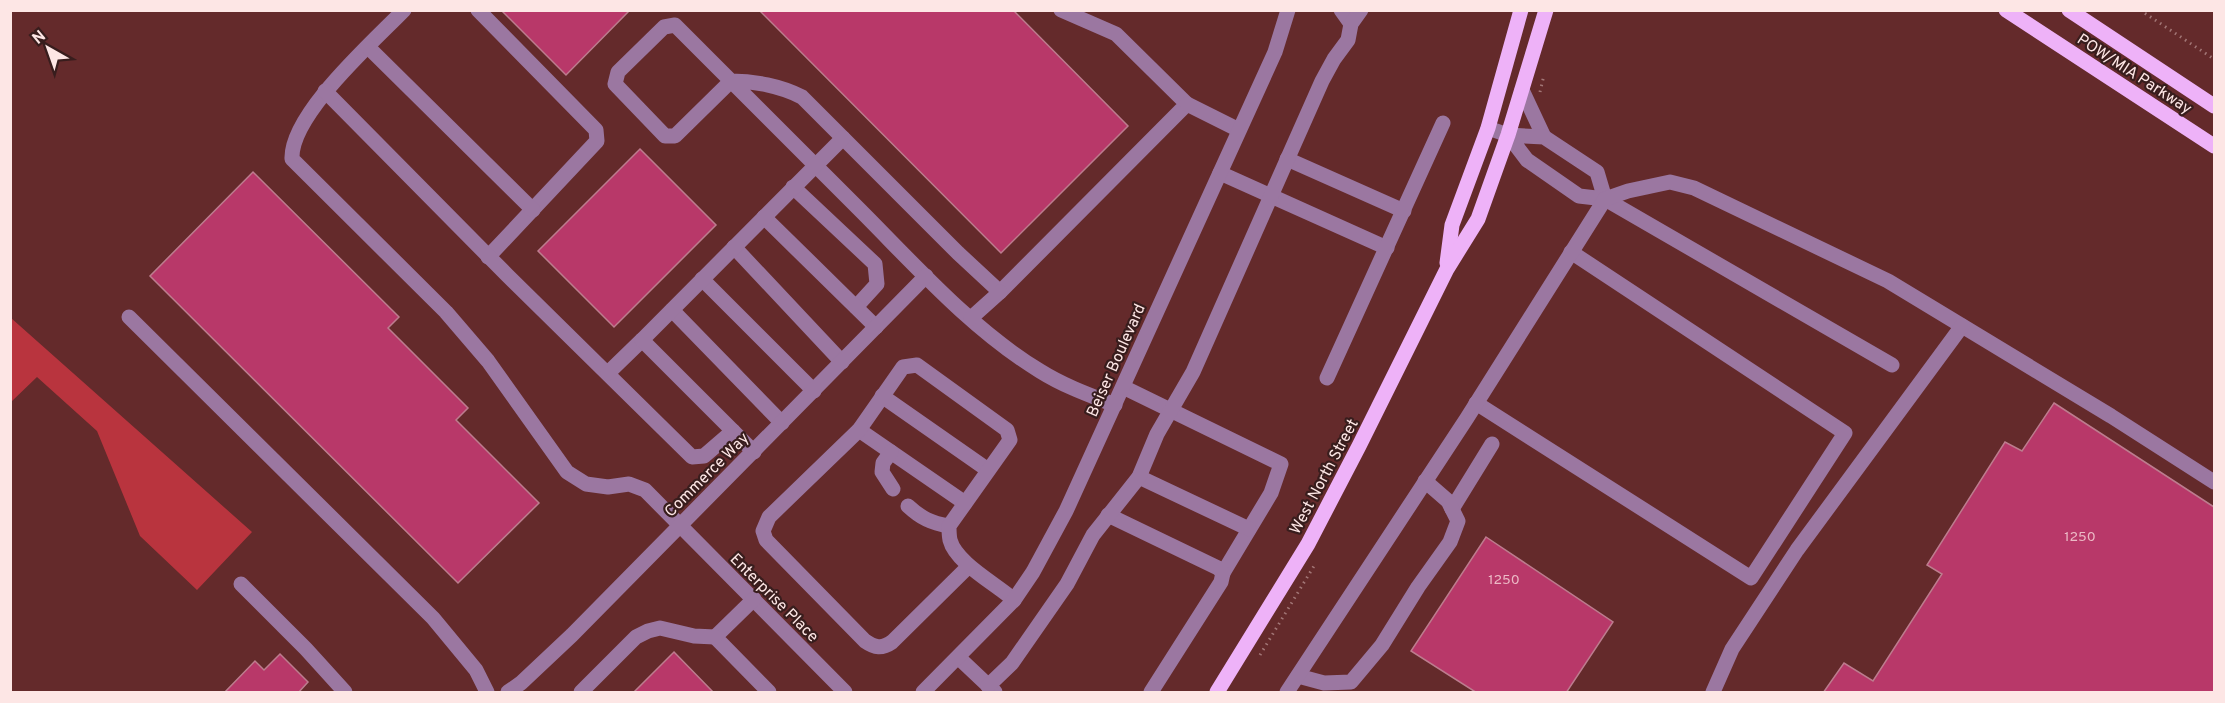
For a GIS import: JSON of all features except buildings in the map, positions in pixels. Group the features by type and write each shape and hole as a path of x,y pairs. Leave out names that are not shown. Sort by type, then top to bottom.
{"main road":[{"name":"West North Street","path":"1447,269 1452,225 1488,128 1521,10"},
{"name":"West North Street","path":"1217,693 1308,544 1447,269 1478,219 1508,135 1546,10"},
{"name":"POW/MIA Parkway","path":"2006,10 2211,141"},
{"name":"POW/MIA Parkway","path":"2069,10 2214,106"}],"street":[{"name":"Enterprise Place","path":"404,10 325,91 313,107 292,148 292,159 446,312 488,361 567,472 586,484 598,487 629,484 645,490 845,693"},
{"path":"478,10 596,130 597,141 488,257"},
{"path":"1061,10 1116,34 1187,104 1239,130"},
{"name":"Beiser Boulevard","path":"923,693 1014,600 1033,572 1066,511 1275,52 1288,10"},
{"path":"1341,10 1351,24"},
{"path":"959,658 992,689 1067,584 1093,535 1139,477 1158,434 1193,372 1322,81 1348,40 1351,24 1361,10"},
{"path":"1000,292 802,97 749,81 731,81 675,136 665,136 615,84 618,72 663,27 675,25 731,81 926,276 971,318 1013,353 1041,372 1068,387 1115,405"},
{"path":"368,47 533,210"},
{"path":"1522,90 1544,137"},
{"path":"325,91 488,257 692,457 704,456 733,431"},
{"path":"971,318 1000,292 1187,104"},
{"path":"1327,378 1443,123"},
{"path":"1488,128 1508,135 1544,137 1597,172 1605,199"},
{"path":"1508,135 1527,160 1579,196 1605,199 1892,365"},
{"path":"608,373 843,138"},
{"path":"1287,159 1404,211"},
{"path":"1220,173 1387,248"},
{"path":"1287,693 1476,403 1605,199 1628,191 1670,182 1694,188 1888,281 2214,482"},
{"path":"793,187 876,264 877,284 856,307"},
{"path":"764,217 876,327"},
{"path":"734,247 842,362"},
{"path":"1476,403 1751,578 1845,433 1571,252"},
{"name":"Commerce Way","path":"508,693 572,635 926,276"},
{"path":"702,279 814,391"},
{"path":"672,310 782,423"},
{"path":"129,317 433,618 476,670 487,693"},
{"path":"1713,693 1732,649 1797,550 1962,326"},
{"path":"642,340 754,452"},
{"path":"969,566 892,642 878,647 865,641 766,540 763,531 769,517 859,430 903,367 916,365 1007,430 1010,440 949,526 950,540 956,553 969,566 1000,587 1014,600"},
{"path":"1123,387 1281,464 1271,493 1222,573 1221,582 1151,693"},
{"path":"882,396 988,470"},
{"path":"859,430 964,503"},
{"path":"1452,509 1492,444"},
{"path":"891,452 883,463 882,472 893,489"},
{"path":"1139,477 1249,528"},
{"path":"1298,675 1324,682 1350,682 1382,645 1418,587 1450,542 1458,521 1448,501 1425,481"},
{"path":"908,506 920,517 932,523 949,526"},
{"path":"1108,514 1218,568 1222,573"},
{"path":"241,584 306,649 345,693"},
{"path":"715,637 754,600"},
{"path":"581,693 636,637 660,628 694,636 715,637 769,693"}],"path":[{"path":"2140,10 2214,59"}],"shaded area":[{"path":"11,318 252,532 197,590 140,536 97,431 37,377 11,402"}]}
